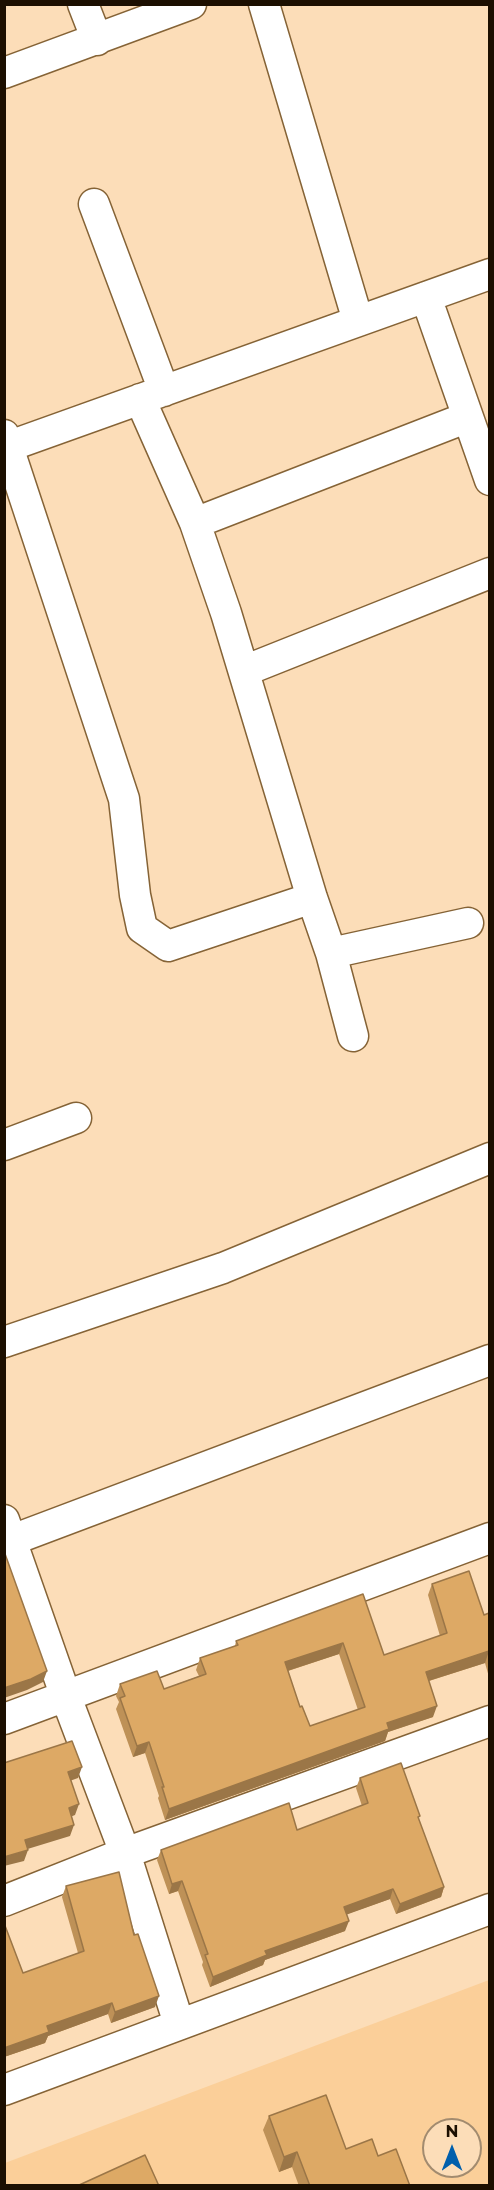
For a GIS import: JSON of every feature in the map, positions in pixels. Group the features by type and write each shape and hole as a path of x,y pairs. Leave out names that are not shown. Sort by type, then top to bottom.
{"street":[{"path":"83,4 97,40"},
{"path":"4,73 191,4"},
{"path":"264,4 358,321"},
{"path":"94,204 152,395 244,671 331,953 353,1036"},
{"path":"312,897 168,946 142,928 135,895 124,799 6,443 152,395 489,274"},
{"path":"426,297 489,480"},
{"path":"195,523 468,417"},
{"path":"244,671 489,573"},
{"path":"331,953 468,923"},
{"path":"4,1145 76,1118"},
{"path":"4,1342 223,1268 489,1158"},
{"path":"179,2025 125,1853 7,1534 489,1360"},
{"path":"4,1719 489,1538"},
{"path":"4,1901 125,1853 489,1721"},
{"path":"4,2090 489,1909"}],"shaded area":[{"path":"489,1980 489,2185 5,2186 5,2163"}],"building":[{"path":"4,1551 47,1671 4,1688"},
{"path":"469,1571 484,1615 489,1613 489,1651 426,1672 437,1706 387,1723 389,1729 169,1809 149,1742 137,1746 120,1698 125,1696 120,1684 157,1671 164,1689 206,1674 200,1658 238,1645 236,1641 363,1594 384,1655 447,1633 432,1584","holes":["343,1643 365,1707 310,1726 302,1706 300,1707 285,1662"]},
{"path":"72,1741 82,1767 68,1772 79,1804 69,1808 74,1825 25,1840 28,1850 4,1857 4,1763"},
{"path":"401,1763 444,1887 400,1904 393,1889 344,1907 349,1921 265,1951 267,1955 213,1977 205,1955 208,1954 182,1881 172,1884 161,1850 289,1803 297,1830 368,1803 360,1778"},
{"path":"119,1872 134,1935 138,1934 159,1996 115,2012 112,2003 47,2026 49,2032 4,2048 4,1923 23,1973 84,1951 66,1886"},
{"path":"326,2095 346,2149 372,2139 378,2156 396,2149 410,2186 310,2186 297,2152 284,2157 269,2116"},
{"path":"145,2155 159,2186 77,2186"}]}
